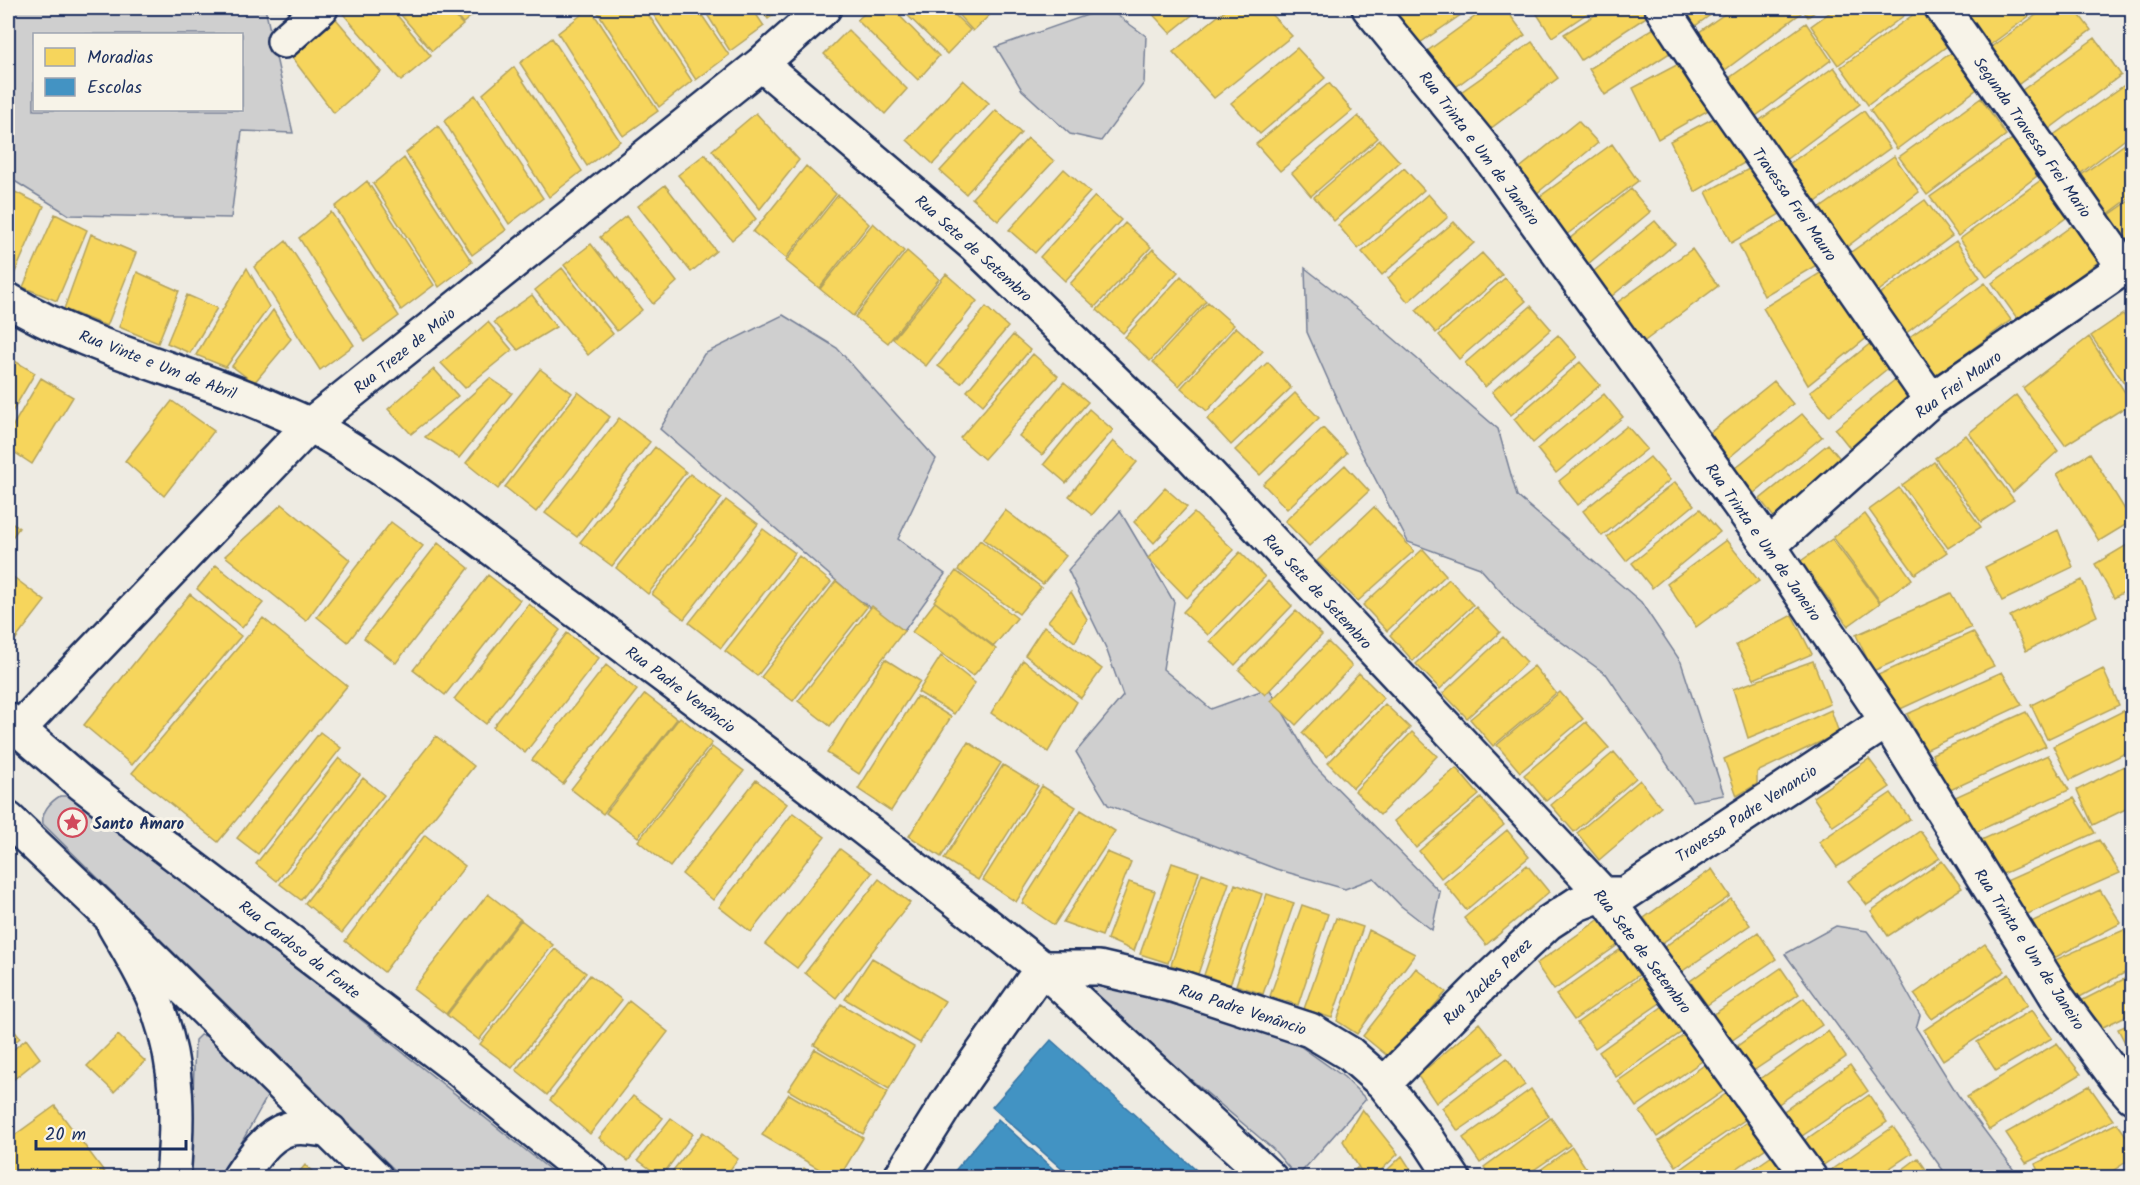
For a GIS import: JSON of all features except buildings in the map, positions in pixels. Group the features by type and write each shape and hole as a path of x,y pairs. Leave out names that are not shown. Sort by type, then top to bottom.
{"street":[{"path":"284,41 321,8"},
{"name":"Rua Treze de Maio","path":"11,730 310,425 761,64 824,8"},
{"name":"Rua Trinta e Um de Janeiro","path":"1369,8 1480,144 1769,546 1887,722 2057,997 2117,1079 2133,1096"},
{"name":"Travessa Frei Mauro","path":"1662,8 1707,77 1931,400"},
{"name":"Segunda Travessa Frei Mario","path":"1942,8 2128,265"},
{"name":"Rua Sete de Setembro","path":"761,64 974,245 1186,451 1602,894 1810,1178"},
{"name":"Rua Frei Mauro","path":"1769,546 1931,400 2128,265"},
{"name":"Rua Vinte e Um de Abril","path":"8,300 26,311 112,349 239,394 310,425"},
{"name":"Rua Padre Venâncio","path":"310,425 391,475 599,627 883,843 1042,968 1270,1178"},
{"name":"Travessa Padre Venancio","path":"1602,894 1625,894 1887,722"},
{"name":"Rua Cardoso da Fonte","path":"11,730 457,1068 592,1178"},
{"path":"8,819 109,915 376,1178"},
{"name":"Rua Jackes Perez","path":"1384,1084 1482,984 1548,923 1577,904 1602,894"},
{"path":"109,915 137,965 159,1012 169,1049 176,1087 178,1124 173,1178"},
{"path":"900,1178 947,1103 1042,968"},
{"name":"Rua Padre Venâncio","path":"1042,968 1099,968 1176,986 1310,1030 1350,1054 1384,1084 1427,1138 1453,1178"},
{"path":"239,1178 267,1143 287,1129 307,1127 330,1131"}],"shaded area":[{"path":"8,8 265,8 293,133 242,131 231,218 69,215 8,177"},
{"path":"1107,8 1146,36 1144,83 1101,141 1070,134 1022,90 996,47"},
{"path":"1305,268 1378,325 1498,429 1517,496 1641,602 1681,662 1724,795 1692,801 1607,675 1516,609 1480,568 1408,542 1354,438 1307,332"},
{"path":"783,315 837,348 936,459 898,539 945,574 904,631 855,597 660,429 704,354"},
{"path":"1120,511 1174,602 1163,669 1211,709 1269,688 1313,764 1440,892 1432,930 1401,906 1374,878 1345,889 1276,869 1108,805 1076,752 1123,696 1106,648 1068,570"},
{"path":"60,796 69,796 193,890 559,1177 402,1177 43,824 43,815 47,808"},
{"path":"1836,926 1867,931 1889,960 1920,1015 1916,1028 1958,1095 2019,1177 1948,1177 1785,954"},
{"path":"1086,981 1183,1002 1300,1046 1344,1077 1366,1099 1297,1177 1273,1149 1083,988"},
{"path":"200,1035 207,1036 268,1095 222,1177 190,1178 195,1040"}],"place":[{"name":"Santo Amaro","path":"72,823"}]}
